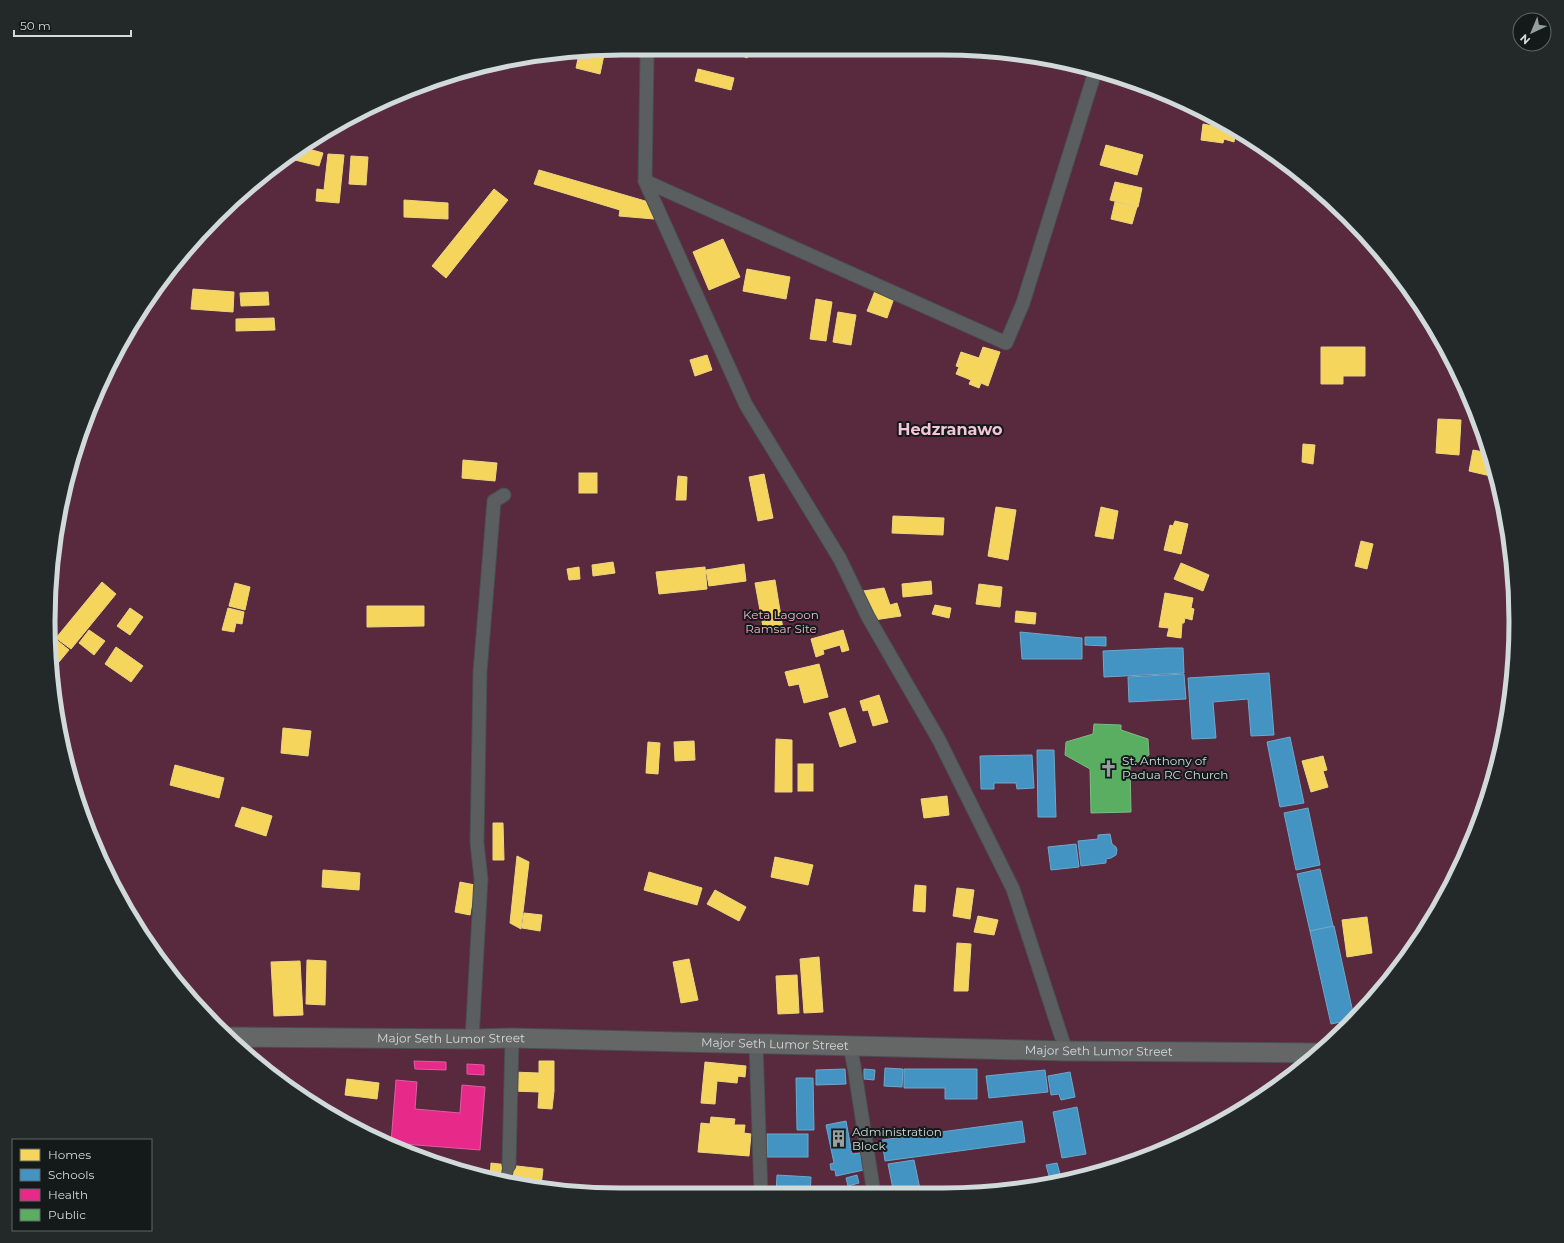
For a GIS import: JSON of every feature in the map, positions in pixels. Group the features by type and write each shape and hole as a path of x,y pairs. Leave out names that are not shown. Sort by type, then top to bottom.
{"main road":[{"name":"Major Seth Lumor Street","path":"237,1037 512,1038 1066,1051 1309,1053"}],"street":[{"path":"646,55 645,181 746,405 840,559 868,618 939,740 1013,889 1066,1051"},
{"path":"645,181 1006,344 1023,303 1094,76"},
{"path":"472,1039 481,880 477,844 480,672 494,501 504,495"},
{"path":"506,1176 509,1165 512,1038"},
{"path":"756,1044 761,1188"},
{"path":"850,1046 873,1188"}],"green space":[{"name":"Keta Lagoon Ramsar Site","path":"622,55 942,55 980,56 1016,60 1089,74 1125,85 1193,113 1257,150 1287,172 1343,221 1392,277 1414,307 1451,371 1466,405 1479,439 1490,475 1498,511 1508,584 1509,622 1508,659 1498,732 1490,768 1479,804 1466,838 1451,872 1414,936 1392,966 1343,1022 1287,1071 1257,1093 1193,1130 1125,1158 1089,1169 1016,1183 980,1187 942,1188 622,1188 584,1187 548,1183 475,1169 439,1158 371,1130 307,1093 277,1071 221,1022 172,966 150,936 113,872 85,804 74,768 66,732 56,659 56,584 66,511 74,475 85,439 113,371 150,307 196,248 221,221 248,196 307,150 371,113 439,85 475,74 548,60 584,56"}],"building: Homes":[{"path":"604,55 600,74 576,68 578,57"},
{"path":"740,55 748,55 747,58"},
{"path":"698,69 734,78 731,90 695,81"},
{"path":"1203,124 1213,126 1213,124 1235,136 1234,142 1224,139 1223,143 1201,140"},
{"path":"1106,145 1143,155 1137,175 1100,165"},
{"path":"309,149 323,153 319,166 294,160"},
{"path":"328,154 344,155 339,203 316,201 317,189 324,190"},
{"path":"351,156 368,157 366,185 349,184"},
{"path":"539,170 652,203 654,219 619,216 620,210 534,184"},
{"path":"1115,182 1142,188 1138,207 1110,200"},
{"path":"494,189 508,200 446,278 432,266"},
{"path":"404,200 448,203 448,219 404,217"},
{"path":"1115,202 1137,207 1132,224 1111,219"},
{"path":"723,239 740,277 709,290 693,252"},
{"path":"747,269 790,277 786,299 743,291"},
{"path":"193,289 234,292 233,312 191,309"},
{"path":"875,291 894,298 887,318 867,311"},
{"path":"268,292 269,305 241,306 240,293"},
{"path":"816,299 832,302 826,341 810,339"},
{"path":"838,312 856,315 851,345 833,342"},
{"path":"274,318 275,330 236,331 236,319"},
{"path":"983,347 1000,352 988,386 981,383 979,388 969,384 971,380 956,374 959,367 956,366 961,352 979,358"},
{"path":"1321,347 1365,347 1365,376 1343,376 1343,384 1321,384"},
{"path":"707,355 712,370 695,376 690,360"},
{"path":"1438,419 1461,420 1459,455 1436,453"},
{"path":"1303,444 1315,445 1313,464 1302,462"},
{"path":"1473,450 1483,452 1490,476 1469,471"},
{"path":"463,460 497,463 495,481 462,478"},
{"path":"579,473 597,473 597,493 579,493"},
{"path":"764,474 773,518 758,521 749,477"},
{"path":"678,476 687,477 686,500 676,500"},
{"path":"996,507 1016,510 1008,560 988,556"},
{"path":"1101,507 1118,511 1113,539 1095,536"},
{"path":"893,516 944,518 943,535 892,533"},
{"path":"1175,521 1188,524 1181,554 1164,550 1170,525 1173,526"},
{"path":"1361,541 1373,544 1367,569 1355,566"},
{"path":"613,562 615,573 593,576 592,565"},
{"path":"1181,563 1209,575 1203,591 1174,579"},
{"path":"744,564 746,581 709,586 706,570"},
{"path":"579,567 580,579 569,580 567,569"},
{"path":"705,567 707,589 659,594 656,572"},
{"path":"775,580 783,629 764,632 755,583"},
{"path":"931,581 932,594 903,597 902,584"},
{"path":"102,582 116,594 71,649 56,638"},
{"path":"235,583 250,587 245,610 229,606"},
{"path":"979,584 1002,587 1000,607 976,604"},
{"path":"884,588 890,605 897,603 901,616 874,620 863,591"},
{"path":"1165,593 1193,598 1191,608 1194,609 1192,620 1185,618 1184,623 1182,623 1181,638 1167,636 1169,628 1159,627"},
{"path":"935,605 951,608 949,618 932,614"},
{"path":"367,606 424,606 424,626 367,627"},
{"path":"130,608 143,617 130,635 117,626"},
{"path":"228,608 244,612 242,624 236,623 234,632 222,630"},
{"path":"1016,611 1036,613 1035,624 1015,622"},
{"path":"89,630 105,641 94,655 79,643"},
{"path":"843,630 849,650 842,652 840,645 823,650 824,654 816,657 811,639"},
{"path":"55,639 69,650 57,665"},
{"path":"116,647 143,666 131,682 105,664"},
{"path":"819,664 828,697 804,703 799,684 789,686 785,672"},
{"path":"879,695 888,722 873,726 868,710 863,711 860,701"},
{"path":"845,708 856,742 840,747 829,713"},
{"path":"283,728 311,731 308,756 281,753"},
{"path":"776,739 792,740 792,792 775,792"},
{"path":"694,741 695,760 675,761 674,742"},
{"path":"648,742 660,743 658,774 646,773"},
{"path":"1323,756 1327,770 1323,771 1328,787 1311,792 1302,761"},
{"path":"798,764 813,764 813,791 798,791"},
{"path":"175,765 224,778 219,798 170,785"},
{"path":"947,796 949,815 924,818 921,799"},
{"path":"242,807 272,816 266,836 235,826"},
{"path":"493,823 503,823 504,860 493,860"},
{"path":"517,856 529,862 521,929 510,923"},
{"path":"775,857 813,865 808,885 771,877"},
{"path":"323,870 360,873 359,890 322,887"},
{"path":"649,872 702,888 697,905 644,890"},
{"path":"460,882 475,885 470,915 455,912"},
{"path":"915,885 926,886 925,912 913,911"},
{"path":"957,888 974,890 970,919 953,916"},
{"path":"715,890 746,907 739,921 707,904"},
{"path":"524,913 542,915 540,931 522,928"},
{"path":"978,916 998,920 994,935 974,932"},
{"path":"1367,917 1372,953 1347,957 1342,920"},
{"path":"957,943 971,944 968,991 954,991"},
{"path":"819,957 823,1012 804,1013 800,959"},
{"path":"689,959 698,1000 681,1003 673,962"},
{"path":"307,960 326,961 325,1005 306,1004"},
{"path":"300,961 303,1015 274,1016 271,962"},
{"path":"797,975 799,1013 778,1014 776,976"},
{"path":"539,1061 554,1061 554,1091 552,1109 538,1108 539,1092 512,1091 512,1072 539,1073"},
{"path":"705,1062 746,1066 745,1077 738,1076 737,1083 717,1081 715,1104 701,1103"},
{"path":"347,1079 379,1083 377,1099 345,1095"},
{"path":"711,1117 735,1119 734,1125 745,1125 744,1133 751,1134 749,1156 698,1152 701,1123 710,1124"},
{"path":"491,1163 543,1169 541,1182 490,1172"}],"building: Schools":[{"path":"1020,632 1082,638 1082,659 1022,659"},
{"path":"1085,637 1106,637 1106,646 1085,645"},
{"path":"1183,648 1184,673 1104,677 1103,651"},
{"path":"1269,673 1274,735 1251,736 1248,699 1213,702 1216,738 1192,739 1188,678"},
{"path":"1184,674 1186,699 1129,702 1128,677"},
{"path":"1290,737 1304,803 1280,807 1267,742"},
{"path":"1037,750 1054,750 1056,817 1038,817"},
{"path":"1032,755 1034,788 1017,789 1016,783 994,783 994,789 981,789 980,756"},
{"path":"1308,808 1320,865 1296,870 1284,813"},
{"path":"1110,834 1112,844 1117,850 1116,855 1106,859 1106,863 1081,866 1078,841 1098,839 1098,835"},
{"path":"1076,844 1079,867 1051,870 1048,847"},
{"path":"1320,869 1333,926 1310,931 1297,874"},
{"path":"1334,926 1353,1011 1343,1022 1331,1024 1310,931"},
{"path":"885,1068 903,1069 902,1087 884,1086"},
{"path":"845,1069 846,1084 816,1085 816,1070"},
{"path":"864,1069 875,1070 874,1080 864,1079"},
{"path":"904,1069 977,1069 977,1099 945,1099 945,1088 904,1088"},
{"path":"1045,1070 1048,1092 989,1098 986,1076"},
{"path":"1070,1072 1075,1097 1061,1100 1059,1094 1051,1095 1048,1076"},
{"path":"796,1078 813,1078 814,1130 797,1130"},
{"path":"1077,1107 1086,1154 1062,1158 1053,1112"},
{"name":"Administration Block","path":"846,1121 852,1154 860,1153 864,1170 836,1176 835,1170 831,1170 830,1164 834,1163 826,1125"},
{"path":"1022,1121 1025,1142 885,1161 882,1140"},
{"path":"767,1134 808,1134 808,1157 767,1157"},
{"path":"914,1160 920,1188 893,1188 888,1164"},
{"path":"1057,1163 1060,1174 1049,1176 1046,1165"},
{"path":"777,1175 811,1177 810,1188 776,1188"},
{"path":"857,1175 859,1183 848,1186 846,1178"},
{"path":"835,1187 835,1188 812,1188"}],"building: Health":[{"path":"414,1061 446,1062 446,1070 415,1069"},
{"path":"467,1064 484,1065 484,1075 467,1074"},
{"path":"396,1080 417,1082 415,1109 460,1113 462,1085 485,1087 480,1150 403,1144 391,1139"}],"building: Public":[{"name":"St. Anthony of Padua RC Church","path":"1094,724 1121,725 1121,730 1148,739 1149,755 1130,767 1131,812 1091,813 1090,769 1065,755 1066,742 1093,734"}],"place":[{"name":"St. Anthony of Padua RC Church","path":"1109,768"},
{"name":"Administration Block","path":"839,1139"}],"district":[{"name":"Hedzranawo","path":"950,429"}]}
